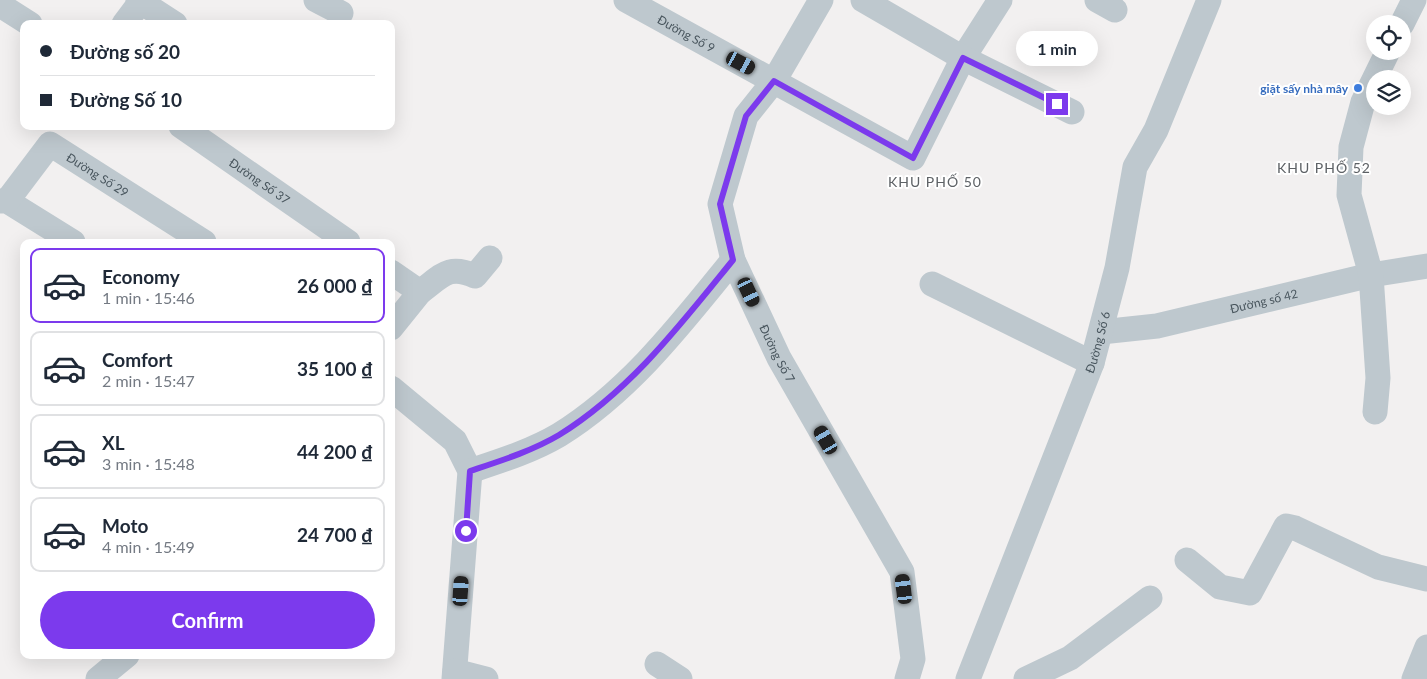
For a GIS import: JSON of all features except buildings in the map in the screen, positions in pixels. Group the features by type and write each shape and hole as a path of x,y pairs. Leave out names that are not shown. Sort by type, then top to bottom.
{"street":[{"path":"316,0 341,13"},
{"name":"Đường Số 9","path":"626,0 913,158 963,58"},
{"name":"Đường Số 7","path":"821,0 774,81 746,116 720,204 733,260 779,358 902,572 913,659 907,679"},
{"path":"862,0 963,58 1072,112"},
{"path":"963,58 1000,0"},
{"name":"Đường Số 6","path":"968,679 1092,363 1117,268 1134,167 1156,130 1209,0"},
{"path":"1406,15 1414,0"},
{"path":"127,20 141,1 168,20"},
{"path":"0,5 24,20"},
{"path":"1375,412 1378,378 1371,275 1348,195 1351,147 1363,102 1384,60"},
{"name":"Đường Số 37","path":"187,130 343,239"},
{"name":"Đường Số 29","path":"4,201 54,135 200,239"},
{"path":"4,201 68,239"},
{"path":"395,323 420,292 444,272 464,270 476,276 490,258"},
{"path":"470,471 513,457 558,435 610,397 676,331 733,260"},
{"name":"Đường số 42","path":"1101,332 1157,326 1371,275 1427,266"},
{"path":"395,275 420,292"},
{"path":"932,284 1092,363"},
{"path":"395,391 455,441 470,471 455,675 486,679"},
{"path":"1187,560 1220,587 1250,593 1286,526 1378,566 1427,579"},
{"path":"1026,679 1070,658 1150,598"},
{"path":"1414,679 1427,647"},
{"path":"98,679 122,659"},
{"path":"657,664 680,679"}],"place":[{"name":"giặt sấy nhà mây","path":"1358,88"}],"district":[{"name":"KHU PHỐ 52","path":"1324,167"},
{"name":"KHU PHỐ 50","path":"935,181"}],"route":[{"path":"466,531 470,471 513,457 558,435 610,397 676,331 733,260 720,204 746,116 774,81 913,158 963,58 1057,104"}]}
